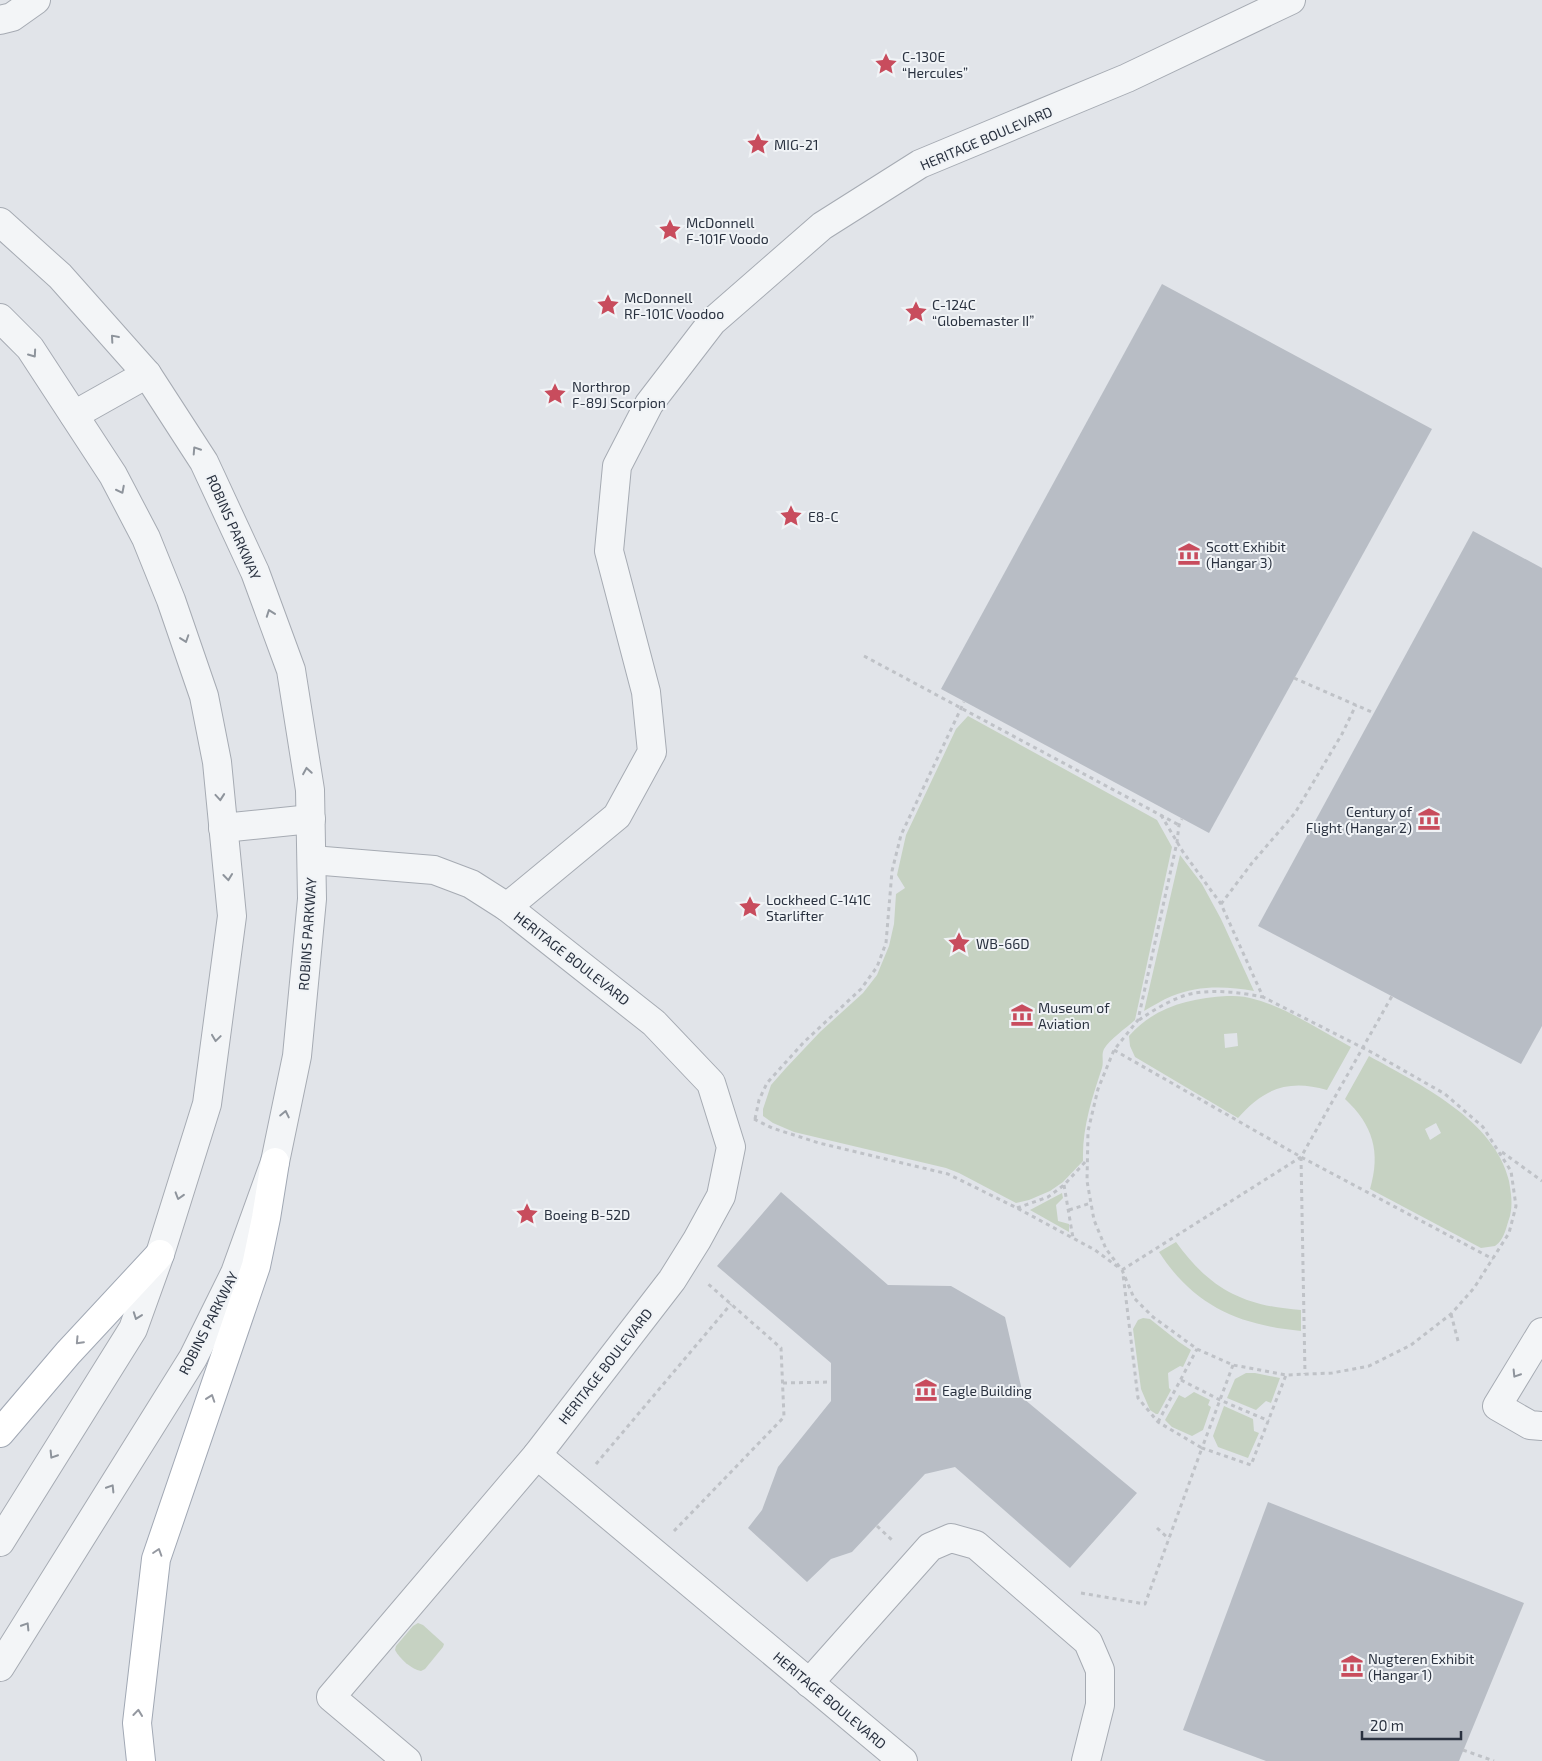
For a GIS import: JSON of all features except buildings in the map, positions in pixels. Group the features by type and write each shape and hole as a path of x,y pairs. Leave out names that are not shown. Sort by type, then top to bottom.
{"main road":[{"path":"141,1761 137,1724 156,1559 256,1266 275,1162"},
{"path":"0,1433 68,1353 160,1254"}],"street":[{"path":"0,20 12,17 36,0"},
{"name":"HERITAGE BOULEVARD","path":"903,1761 537,1455 666,1287 680,1266 721,1196 731,1147 711,1083 654,1023 507,907 617,816 652,752 646,692 609,551 618,466 649,404 712,322 822,226 920,164 1127,78 1291,0"},
{"name":"ROBINS PARKWAY","path":"0,222 60,276 147,374 204,462 255,572 291,670 310,790 312,860 312,899 296,1056 275,1162 235,1273 193,1358 0,1668"},
{"path":"0,318 30,348 113,475 146,538 171,600 204,696 217,762 232,916 207,1104 160,1254 133,1329 0,1542"},
{"path":"74,415 147,374"},
{"path":"223,828 311,819"},
{"path":"312,860 434,870 470,884 507,907"},
{"path":"1542,1332 1497,1406 1530,1424 1542,1426"},
{"path":"407,1761 331,1697 537,1455"},
{"path":"809,1683 930,1546 951,1538 976,1545 1088,1642 1100,1670 1100,1705 1086,1761"}],"path":[{"path":"864,656 1179,825"},
{"path":"1294,678 1374,712"},
{"path":"755,1119 759,1100 767,1083 804,1042 861,989 877,967 886,943 892,871 901,835 964,702"},
{"path":"1221,904 1295,813 1342,734 1356,705"},
{"path":"1161,815 1177,842 1221,904 1263,997"},
{"path":"1138,1020 1177,842 1179,825 1182,819"},
{"path":"1208,992 1236,992 1263,997 1363,1048 1444,1094 1483,1127 1511,1171 1516,1206 1509,1233 1474,1288 1450,1314 1411,1344 1369,1366 1332,1373 1286,1375 1233,1365 1197,1349 1153,1317 1134,1298 1122,1270 1106,1249 1094,1220 1086,1181 1088,1131 1098,1089 1114,1050 1138,1020 1184,996 1208,992"},
{"path":"1122,1270 1301,1157 1392,996"},
{"path":"1114,1050 1301,1157 1493,1259"},
{"path":"749,1117 772,1128 819,1143 948,1174 1095,1250 1122,1270 1138,1398 1158,1422 1202,1448 1251,1465 1286,1375"},
{"path":"1499,1150 1542,1181"},
{"path":"1301,1157 1304,1374"},
{"path":"1017,1208 1048,1197 1064,1185 1087,1160"},
{"path":"1064,1185 1074,1239"},
{"path":"1069,1210 1091,1203"},
{"path":"670,1535 784,1416 781,1348 706,1283"},
{"path":"592,1468 731,1304"},
{"path":"1450,1314 1458,1341"},
{"path":"1158,1422 1197,1349"},
{"path":"1072,1592 1145,1604 1233,1365"},
{"path":"1181,1380 1220,1400 1269,1421"},
{"path":"783,1383 830,1382"},
{"path":"877,1526 894,1542"},
{"path":"1157,1528 1169,1539"},
{"path":"888,1550 900,1535"},
{"path":"1463,1750 1494,1761"}],"green space":[{"path":"968,716 1157,820 1172,847 1135,1020 1106,1045 1103,1051 1102,1068 1086,1125 1083,1161 1063,1182 1050,1191 1016,1203 946,1168 794,1132 773,1123 763,1116 763,1109 771,1085 820,1032 863,993 877,975 889,946 894,924 896,894 905,888 897,875 906,835 956,729"},
{"path":"1180,855 1202,884 1221,919 1254,991 1223,987 1202,988 1182,992 1144,1011"},
{"path":"1241,996 1263,1002 1302,1019 1351,1047 1327,1090 1301,1086 1289,1086 1278,1089 1258,1099 1238,1118 1135,1057 1130,1046 1129,1036 1139,1026 1161,1011 1186,1002 1213,997","holes":["1237,1033 1238,1046 1225,1048 1224,1034"]},
{"path":"1369,1056 1432,1092 1472,1122 1501,1159 1509,1181 1511,1212 1501,1240 1495,1246 1481,1248 1370,1189 1375,1163 1372,1140 1362,1119 1345,1099","holes":["1436,1123 1441,1133 1430,1140 1425,1129"]},
{"path":"1062,1193 1063,1198 1056,1205 1058,1221 1069,1224 1069,1232 1030,1210"},
{"path":"1176,1242 1202,1272 1230,1292 1262,1304 1301,1310 1301,1331 1258,1324 1238,1318 1220,1310 1203,1299 1187,1286 1159,1252"},
{"path":"1143,1318 1150,1319 1191,1350 1183,1367 1180,1366 1168,1373 1169,1388 1171,1390 1158,1414 1150,1410 1141,1389 1133,1329 1138,1320"},
{"path":"1246,1373 1280,1378 1271,1403 1266,1401 1256,1410 1227,1398 1235,1379"},
{"path":"1194,1392 1210,1400 1208,1405 1211,1407 1203,1430 1192,1436 1172,1427 1165,1420 1179,1395 1185,1398"},
{"path":"1224,1406 1253,1419 1254,1431 1259,1433 1248,1458 1218,1447 1213,1436"},
{"path":"418,1623 423,1625 444,1644 425,1669 421,1671 406,1663 395,1650 396,1646 413,1626"}],"place":[{"name":"C-130E “Hercules”","path":"886,64"},
{"name":"MIG-21","path":"758,144"},
{"name":"McDonnell F-101F Voodo","path":"670,230"},
{"name":"McDonnell RF-101C Voodoo","path":"608,305"},
{"name":"C-124C “Globemaster II”","path":"916,312"},
{"name":"Northrop F-89J Scorpion","path":"555,394"},
{"name":"E8-C","path":"791,516"},
{"name":"Scott Exhibit (Hangar 3)","path":"1189,554"},
{"name":"Century of Flight (Hangar 2)","path":"1429,819"},
{"name":"Lockheed C-141C Starlifter","path":"750,907"},
{"name":"WB-66D","path":"959,943"},
{"name":"Museum of Aviation","path":"1022,1015"},
{"name":"Boeing B-52D","path":"527,1214"},
{"name":"Eagle Building","path":"926,1390"},
{"name":"Nugteren Exhibit (Hangar 1)","path":"1352,1666"}]}
